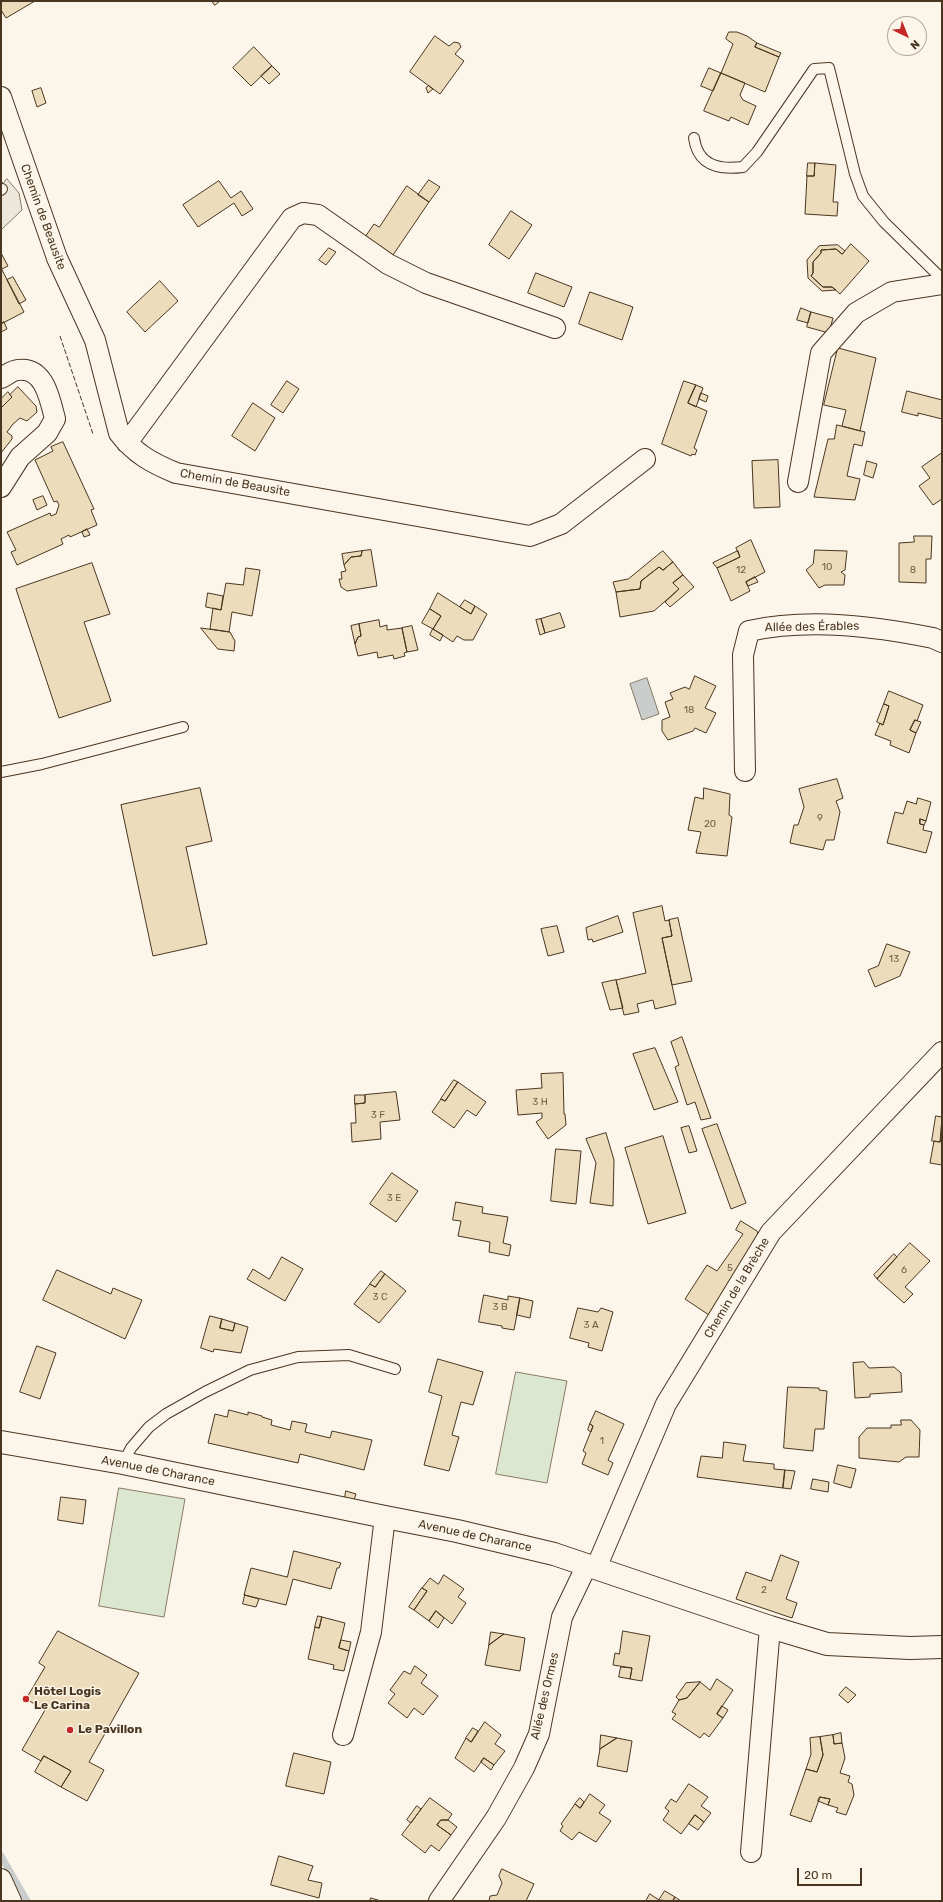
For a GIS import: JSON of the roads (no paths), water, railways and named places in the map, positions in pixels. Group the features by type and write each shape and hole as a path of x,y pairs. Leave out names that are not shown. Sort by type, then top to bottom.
{"street":[{"name":"Chemin de Beausite","path":"1,98 57,258 94,340 119,433 127,443 148,461 176,473 530,536 561,524 645,459"},
{"path":"127,443 292,218 303,213 318,215 388,264 426,283 555,328"},
{"path":"798,482 821,353 856,313 892,292 942,284"},
{"path":"1,378 17,370 35,372 41,378 55,419 47,433 20,457 1,487"},
{"name":"Allée des Érables","path":"745,771 743,655 749,631 767,627 820,625 871,626 933,638 942,642"},
{"name":"Chemin de la Brèche","path":"592,1567 666,1404 771,1232 942,1052"},
{"name":"Avenue de Charance","path":"1,1442 123,1463 472,1534 554,1554 770,1627 827,1644 910,1648 942,1647"},
{"path":"343,1735 371,1632 385,1517"},
{"name":"Allée des Ormes","path":"438,1901 496,1818 524,1768 538,1734 562,1617 592,1567"},
{"path":"751,1852 770,1627"},
{"path":"1,1879 11,1901"}],"lane":[{"path":"694,138 696,149 709,164 726,170 743,167 757,152 814,69 829,68 855,174 863,196 884,222 942,279"},
{"path":"1,772 42,764 183,727"},
{"path":"123,1463 149,1427 166,1414 205,1392 250,1370 298,1357 349,1355 395,1369"}],"waterway":[{"path":"1,1856 27,1901"}],"place":[{"name":"Hôtel Logis Le Carina","path":"26,1699"},
{"name":"Le Pavillon","path":"70,1730"}]}
